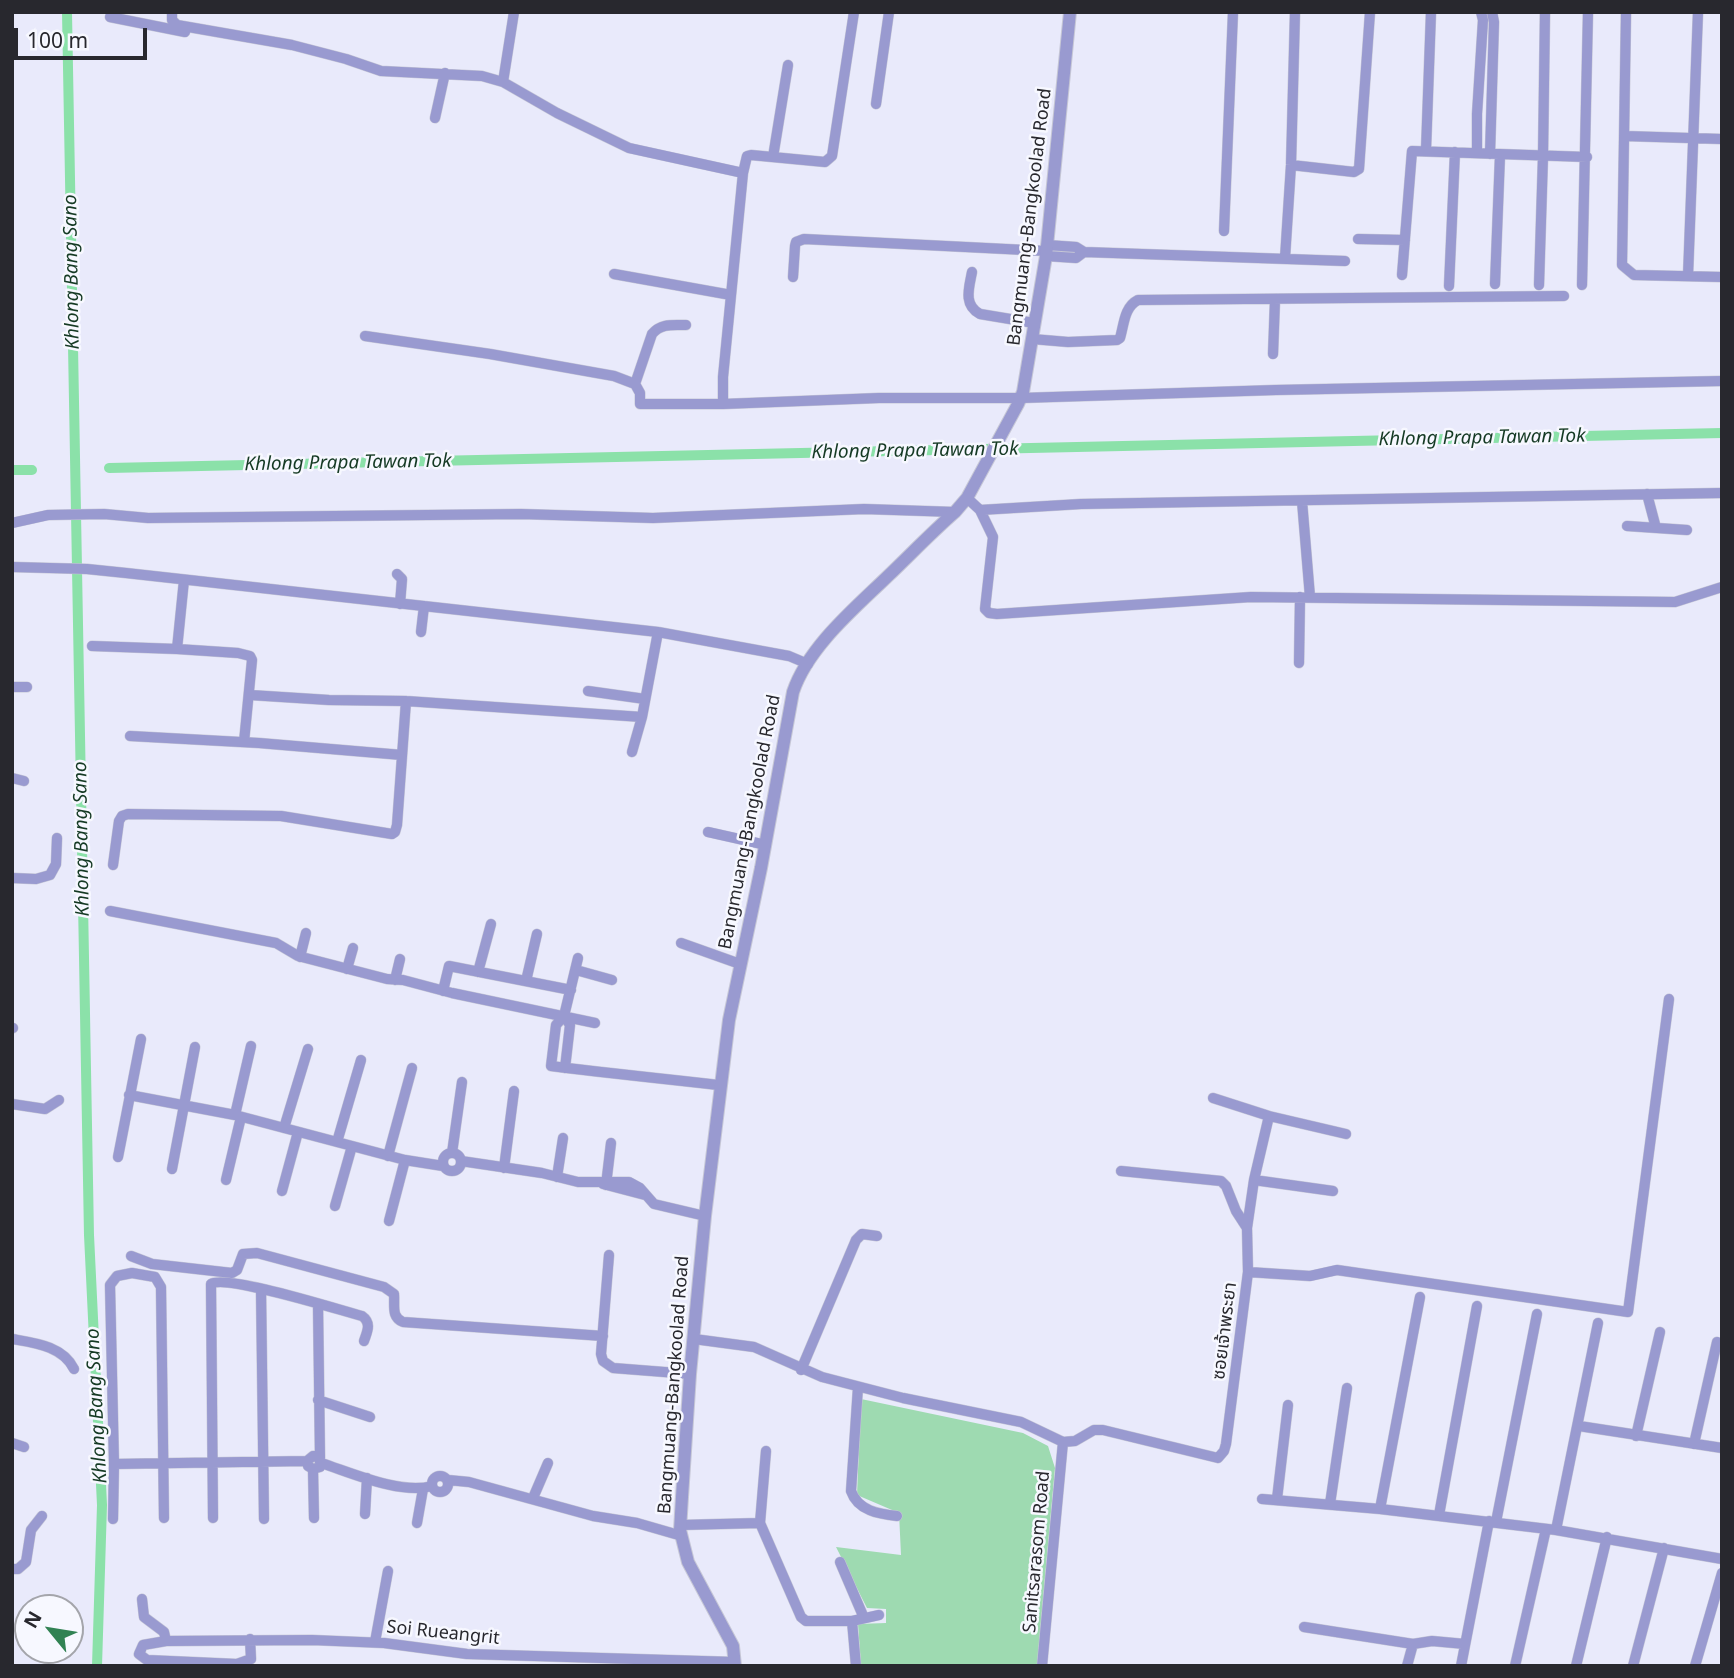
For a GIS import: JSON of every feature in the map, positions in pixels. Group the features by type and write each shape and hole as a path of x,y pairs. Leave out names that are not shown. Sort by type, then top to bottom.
{"street":[{"path":"172,12 172,20 177,25 292,45 381,71"},
{"path":"503,82 514,12"},
{"path":"723,404 743,173 749,155 825,162 832,156 854,12"},
{"path":"876,104 889,12"},
{"name":"Bangmuang-Bangkoolad Road","path":"735,1664 733,1646 688,1562 681,1530 690,1374 705,1216 729,1020 766,845 793,692 808,664 836,626 955,512 970,493 1019,401 1046,251 1070,12"},
{"path":"1224,231 1233,12"},
{"path":"1285,258 1291,165 1295,12"},
{"path":"1291,165 1354,172 1359,169 1370,12"},
{"path":"1426,150 1431,12"},
{"path":"1477,153 1483,20 1481,12"},
{"path":"1492,12 1494,284"},
{"path":"1539,285 1544,156 1545,12"},
{"path":"1582,285 1587,157 1588,12"},
{"path":"1626,12 1622,265 1634,275 1722,277"},
{"path":"1688,276 1698,12"},
{"path":"110,18 234,41 284,47 343,62 362,71 482,76 503,82 557,113 629,148 743,173"},
{"path":"773,158 788,65"},
{"path":"1480,72 1493,73"},
{"path":"435,118 445,73"},
{"path":"1624,136 1722,139"},
{"path":"1402,275 1412,151 1587,157"},
{"path":"1449,286 1455,152"},
{"path":"793,277 796,242 804,239 1046,251 1076,247 1084,252 1345,261"},
{"path":"1359,239 1405,240"},
{"path":"972,272 968,301 973,310 980,314 1034,323"},
{"path":"614,274 731,295"},
{"path":"1032,339 1068,342 1117,340 1121,337 1131,303 1138,300 1564,296"},
{"path":"1273,354 1275,300"},
{"path":"635,384 652,334 657,328 686,325"},
{"path":"365,336 614,376 635,384 640,393 640,404 880,398 1019,401 1276,390 1400,390 1722,381"},
{"path":"970,493 993,537 985,604 989,613 1008,615 1251,597 1675,603 1722,587"},
{"path":"980,510 1081,504 1722,493"},
{"path":"1647,494 1656,528"},
{"path":"1299,663 1305,597 1302,501"},
{"path":"12,523 48,515 92,514 148,518 521,514 653,518 864,509 955,512"},
{"path":"1627,526 1687,530"},
{"path":"12,567 87,569 658,632 789,656 808,664"},
{"path":"397,574 402,577 400,604"},
{"path":"177,649 184,580"},
{"path":"421,632 424,606"},
{"path":"632,752 642,716 658,632"},
{"path":"92,646 177,649 250,656 250,695 244,742"},
{"path":"12,687 27,687"},
{"path":"588,691 645,699"},
{"path":"250,695 407,701 642,716"},
{"path":"113,865 119,821 122,816 128,814 281,816 392,834 397,829 407,701"},
{"path":"130,736 402,755"},
{"path":"12,778 24,781"},
{"path":"708,832 766,845"},
{"path":"12,878 36,879 50,875 56,864 57,838"},
{"path":"110,911 276,943 300,957 347,969 595,1023"},
{"path":"478,972 491,925"},
{"path":"300,957 306,933"},
{"path":"526,981 537,934"},
{"path":"681,943 740,964"},
{"path":"347,969 353,948"},
{"path":"578,958 564,1016 556,1025 551,1066 720,1085"},
{"path":"395,980 400,959"},
{"path":"443,991 449,966 571,990"},
{"path":"576,970 612,980"},
{"name":"ซอยเจ้าพระยา","path":"1063,1442 1076,1441 1094,1430 1103,1430 1214,1458 1221,1455 1226,1444 1248,1272 1310,1276 1337,1270 1628,1312 1669,999"},
{"path":"564,1016 570,1025 565,1068"},
{"path":"117,1157 141,1039"},
{"path":"226,1180 251,1046"},
{"path":"172,1169 195,1047"},
{"path":"284,1128 307,1049"},
{"path":"337,1142 361,1060"},
{"path":"388,1156 412,1068"},
{"path":"452,1153 462,1082"},
{"path":"504,1167 514,1091"},
{"path":"129,1095 238,1116 388,1156 443,1166 448,1170 454,1171 460,1167 461,1161 458,1155 452,1153 444,1157 443,1166"},
{"path":"1213,1098 1269,1116 1346,1134"},
{"path":"12,1104 45,1109 60,1100"},
{"path":"1248,1272 1247,1228 1254,1180 1269,1116"},
{"path":"282,1191 298,1132"},
{"path":"557,1177 563,1138"},
{"path":"604,1182 611,1143"},
{"path":"335,1206 352,1146"},
{"path":"389,1221 405,1160"},
{"path":"461,1161 578,1182 628,1182 640,1188 654,1204 705,1216"},
{"path":"1121,1171 1221,1181 1247,1228"},
{"path":"1254,1180 1333,1191"},
{"path":"801,1370 856,1240 862,1234 877,1236"},
{"path":"131,1256 152,1264 232,1273 237,1270 243,1254 257,1253 384,1287 394,1294 394,1312 403,1322 603,1336"},
{"path":"609,1255 603,1361 613,1368 690,1374"},
{"path":"113,1519 110,1285 117,1276 132,1273 155,1277 161,1287 164,1518"},
{"path":"213,1518 210,1287 215,1281 261,1289 365,1318 368,1325 364,1341"},
{"path":"261,1289 264,1519"},
{"path":"1380,1509 1420,1297"},
{"path":"314,1518 318,1304"},
{"path":"1439,1516 1477,1306"},
{"path":"1461,1666 1537,1314"},
{"path":"1515,1666 1579,1426 1598,1323"},
{"path":"1636,1436 1660,1332"},
{"path":"12,1339 53,1349 64,1355 74,1369"},
{"path":"694,1339 754,1347 801,1370 858,1387 1021,1422 1063,1442"},
{"path":"1694,1444 1717,1342"},
{"path":"858,1387 851,1492 868,1510 897,1516"},
{"path":"1330,1504 1347,1388"},
{"path":"318,1400 370,1417"},
{"path":"1277,1499 1288,1405"},
{"path":"1579,1426 1722,1448"},
{"name":"Sanitsarasom Road","path":"1042,1666 1063,1442"},
{"path":"12,1443 24,1447"},
{"path":"766,1451 760,1523 801,1617 806,1622 852,1621 879,1615"},
{"path":"114,1464 263,1461 315,1463 368,1478 437,1491 445,1491 448,1480 470,1482 593,1516 681,1530 760,1523"},
{"path":"533,1499 548,1462"},
{"path":"365,1514 368,1478"},
{"path":"417,1523 427,1487"},
{"path":"1262,1499 1380,1509 1551,1529 1722,1559"},
{"path":"12,1569 18,1569 26,1562 31,1530 42,1516"},
{"path":"1576,1666 1607,1537"},
{"path":"1633,1666 1664,1548"},
{"path":"840,1562 864,1618"},
{"path":"375,1642 388,1572"},
{"path":"1695,1666 1722,1573"},
{"path":"142,1599 144,1617 161,1629 166,1640"},
{"path":"852,1621 856,1666"},
{"path":"1304,1627 1413,1644 1432,1641 1465,1644"},
{"name":"Soi Rueangrit","path":"250,1639 251,1659 237,1664 146,1660 139,1654 140,1648 148,1643 166,1640 250,1639 375,1642 456,1653 606,1662 735,1664"},
{"path":"1407,1666 1413,1644"}],"green space":[{"path":"861,1399 1023,1433 1048,1446 1055,1468 1037,1666 861,1666 858,1624 886,1623 886,1609 867,1608 836,1547 901,1555 899,1513 857,1495"}],"waterway":[{"name":"Khlong Bang Sano","path":"67,12 89,1235 102,1505 97,1666"},
{"name":"Khlong Prapa Tawan Tok","path":"109,468 1722,433"},
{"name":"Khlong Prapa Tawan Tok","path":"12,470 32,470"}]}
